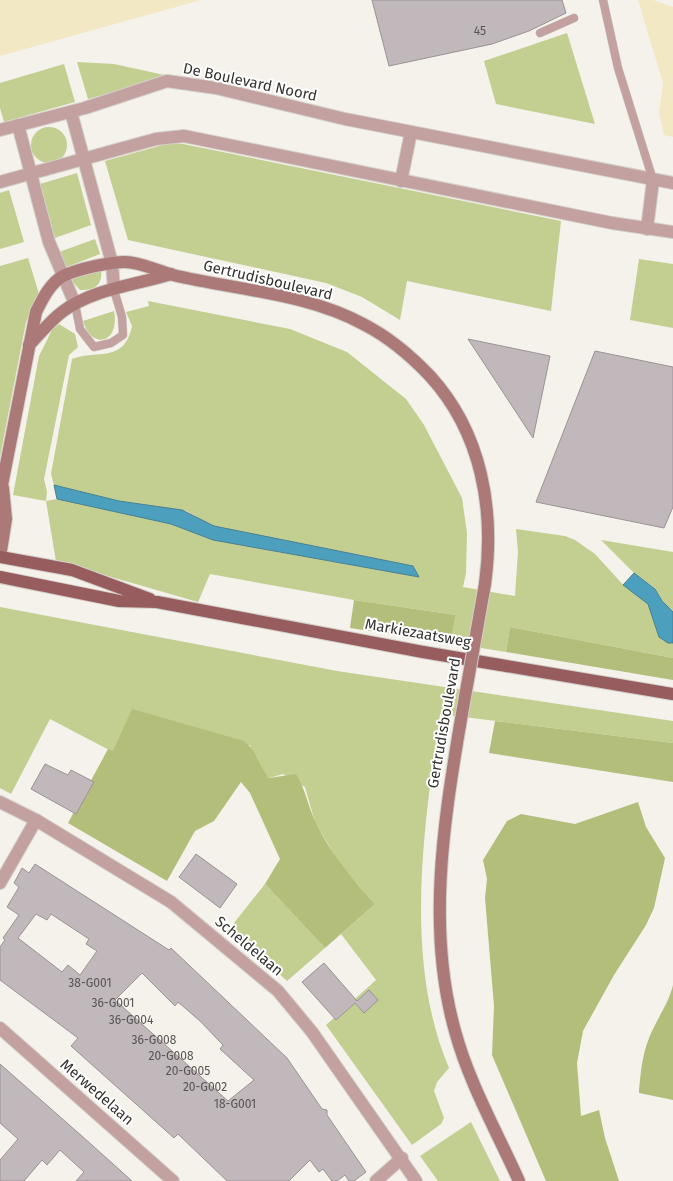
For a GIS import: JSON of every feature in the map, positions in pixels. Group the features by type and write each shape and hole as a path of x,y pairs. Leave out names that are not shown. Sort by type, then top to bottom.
{"main road":[{"name":"Markiezaatsweg","path":"0,557 72,570 157,602"},
{"name":"Markiezaatsweg","path":"0,577 119,601 157,602 424,652 673,694"}],"street":[{"name":"De Boulevard Noord","path":"0,130 85,108 167,82 216,88 411,132 673,183"},
{"path":"71,112 112,263 114,290"},
{"path":"18,125 29,174 48,242 75,304"},
{"path":"401,181 411,132"},
{"path":"0,182 84,160 156,138 184,136 401,181 647,229 673,232"},
{"path":"647,229 653,180"},
{"name":"Gertrudisboulevard","path":"62,277 112,263 128,262 171,274 320,306 365,324 400,347 431,377 455,411 475,451 484,482 489,536 485,584 447,804 442,856 440,909 443,958 455,1030 468,1068 519,1181"},
{"name":"Gertrudisboulevard","path":"29,345 61,313 75,304 114,290 171,274"},
{"path":"0,557 6,519 1,492 36,312 46,293 62,277"},
{"name":"Scheldelaan","path":"0,802 36,820 171,902 278,991 312,1032 402,1158 416,1181"},
{"path":"0,883 36,820"},
{"name":"Merwedelaan","path":"0,1028 173,1181"},
{"path":"376,1181 402,1158"}],"lane":[{"path":"603,0 618,68 653,180"},
{"path":"540,33 574,18"},
{"path":"75,304 80,329 94,347 111,343 123,335 122,317 114,290"}],"green space":[{"path":"567,33 595,124 496,104 484,61"},
{"path":"77,62 114,64 192,81 133,87 88,99"},
{"path":"64,64 75,102 4,122 0,108 0,83"},
{"path":"49,127 62,132 67,145 62,158 49,163 36,158 31,145 36,132"},
{"path":"170,143 183,144 561,221 551,311 407,281 400,320 362,297 326,283 128,240 105,161"},
{"path":"77,173 91,225 55,238 40,184"},
{"path":"9,190 24,242 0,249 0,193"},
{"path":"95,239 100,254 64,268 59,252"},
{"path":"28,258 39,294 26,322 0,457 0,266"},
{"path":"639,259 673,264 673,328 630,320"},
{"path":"101,269 101,279 94,288 80,290 70,279"},
{"path":"148,301 290,329 347,352 406,399 424,425 462,498 467,533 466,573 463,587 515,596 518,552 516,529 565,536 575,540 595,554 626,588 648,604 668,643 673,643 673,658 510,627 506,652 450,643 456,615 354,600 210,574 198,602 56,561 46,501 57,499 171,524 213,540 419,577 413,566 213,526 186,511 119,501 54,485 51,474 72,359 109,353 123,346 132,326 126,312 149,306"},
{"path":"114,311 115,322 109,336 104,339 92,337 83,321"},
{"path":"59,324 75,334 78,347 69,355 44,479 47,492 46,501 13,495 39,356 52,330"},
{"path":"601,540 673,552 673,612 662,601 655,588 634,573"},
{"path":"354,600 456,615 450,643 350,628"},
{"path":"0,607 337,671 673,721 673,743 440,714 424,846 421,892 422,938 426,983 435,1026 449,1068 437,1082 434,1091 444,1118 441,1124 412,1145 326,1025 376,980 341,934 375,904 341,866 315,822 305,787 283,774 269,778 260,769 250,745 113,752 50,719 11,794 0,788"},
{"path":"510,627 673,658 673,680 506,652"},
{"path":"132,709 244,741 252,749 269,778 296,774 313,817 328,845 350,876 375,904 325,948 265,884 280,859 250,793 241,782 214,821 195,831 167,881 68,823 108,749 113,751"},
{"path":"495,721 673,743 673,782 489,753"},
{"path":"638,802 646,827 665,858 654,908 646,925 614,975 583,1031 577,1063 581,1116 599,1110 605,1138 619,1181 546,1181 492,1055 494,1006 485,898 487,879 483,860 507,821 521,814 575,824"},
{"path":"265,884 325,948 287,981 230,928"},
{"path":"673,985 673,1100 639,1093 639,1090 647,1044"},
{"path":"471,1122 500,1181 438,1181 420,1156"}],"sand":[{"path":"0,0 201,0 0,56"},
{"path":"638,0 653,0 673,7 673,137 664,135 659,112 663,83"}],"water":[{"path":"54,485 119,501 182,510 214,526 413,566 419,577 213,540 171,524 57,499"},
{"path":"634,573 655,589 662,601 673,612 673,643 668,643 659,637 648,604 623,585"}],"building":[{"path":"372,0 562,0 566,13 529,31 492,44 389,66"},
{"path":"468,339 550,356 533,438"},
{"path":"595,351 673,367 673,507 664,528 536,502"},
{"path":"45,764 68,775 71,770 94,782 76,814 31,789"},
{"path":"196,854 237,884 220,908 179,877"},
{"path":"35,864 169,950 171,948 287,1058 322,1109 327,1110 327,1115 366,1172 354,1181 349,1181 345,1175 337,1181 332,1181 323,1169 319,1172 310,1160 289,1181 227,1181 178,1134 174,1138 71,1046 78,1038 0,980 0,947 5,940 3,938 19,915 7,907 19,887 14,883 22,868 29,873","holes":["36,914 47,920 51,914 89,939 86,944 97,951 80,975 68,965 62,972 18,938","142,973 175,1006 178,1002 200,1021 223,1045 220,1049 254,1080 228,1101 115,1000"]},
{"path":"324,963 357,1001 369,990 378,1000 364,1013 355,1003 336,1020 302,982"},
{"path":"0,1064 132,1181 76,1181 84,1172 60,1150 47,1165 42,1160 24,1181 0,1181 0,1160 18,1139 0,1123"}]}
